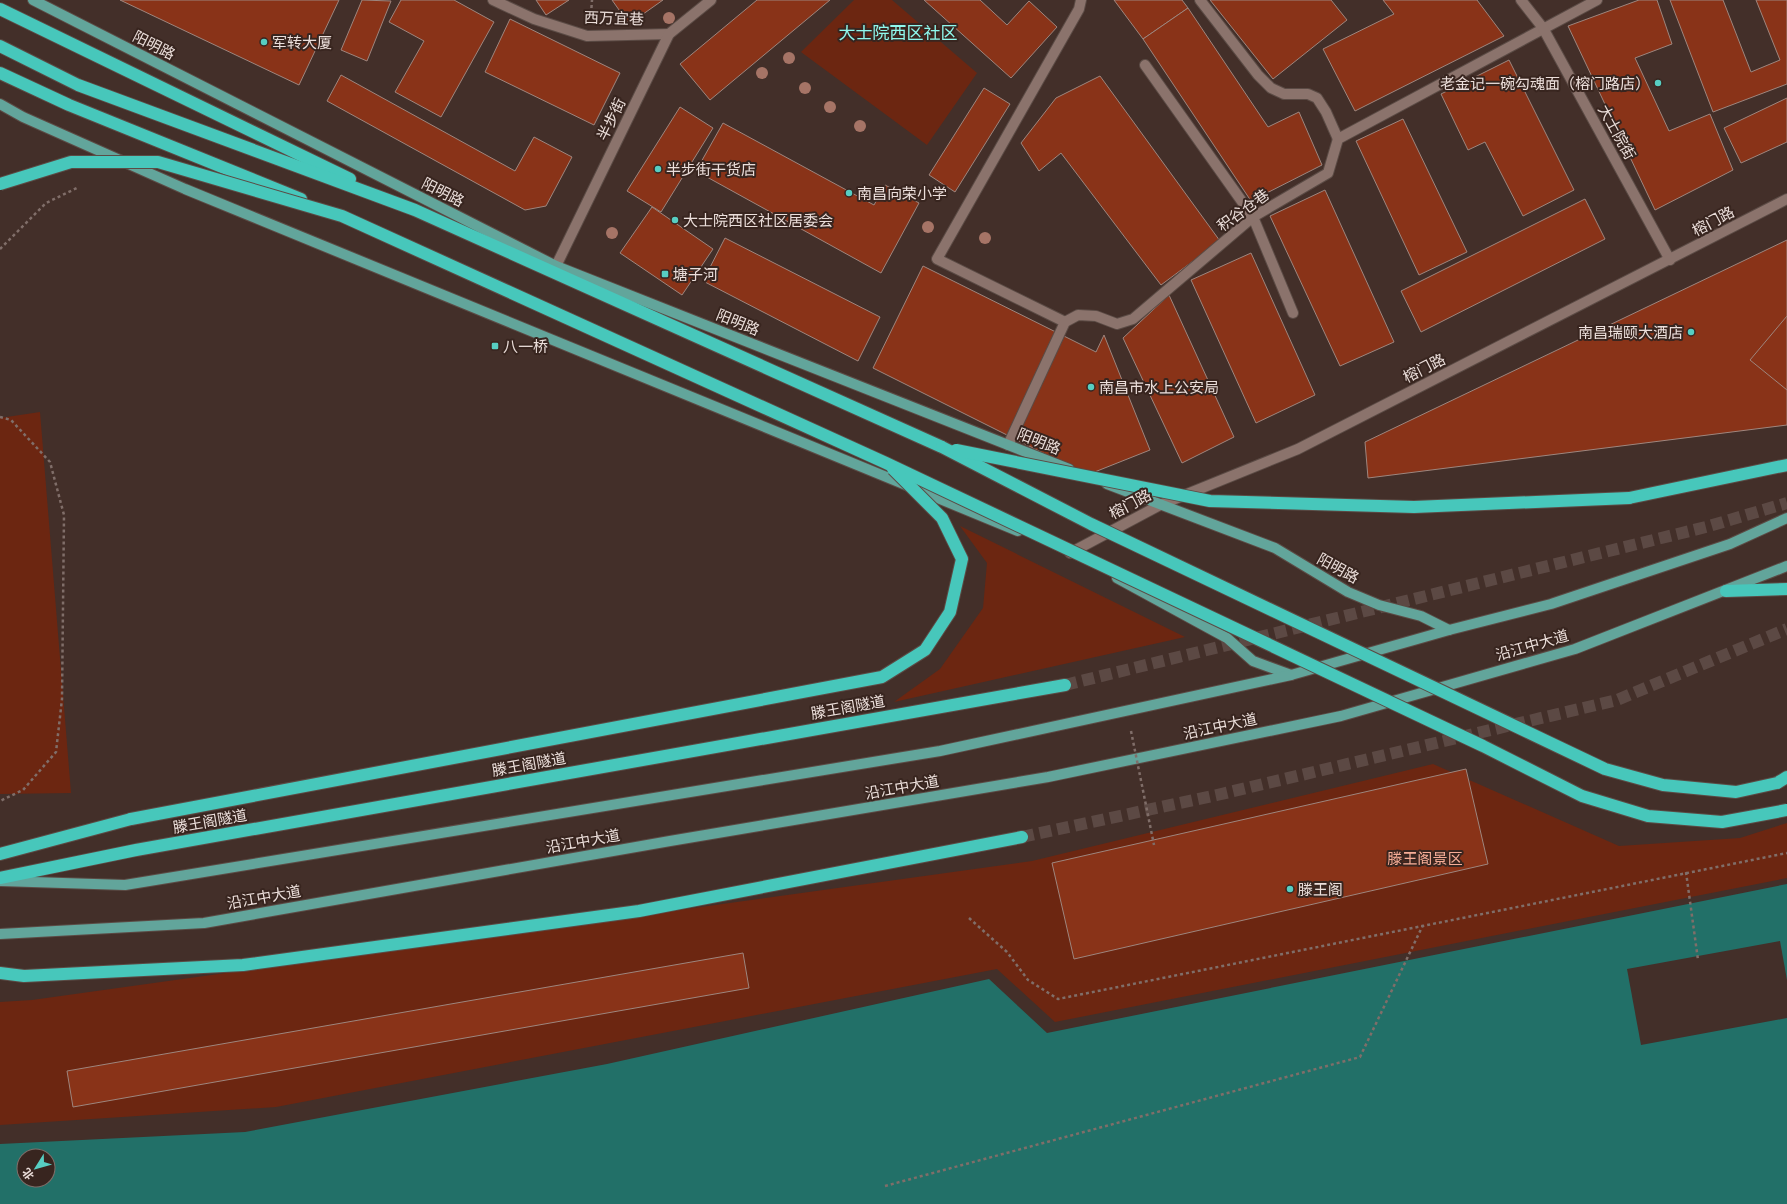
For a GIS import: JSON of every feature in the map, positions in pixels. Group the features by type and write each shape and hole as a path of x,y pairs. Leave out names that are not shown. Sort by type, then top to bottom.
{"highway":[{"path":"0,9 414,210 942,447 1090,524 1605,769 1663,785 1736,792 1777,782 1787,777"},
{"path":"0,46 78,85 414,210"},
{"path":"0,73 69,105 342,216 886,463 1483,746 1582,796 1648,816 1722,822 1787,810"},
{"path":"0,184 71,162 158,162 342,216"},
{"path":"942,447 1210,501 1414,507 1629,498 1787,465"},
{"path":"0,854 132,819 882,677 925,650 950,612 962,560 942,518 886,463"},
{"path":"1726,591 1787,589"},
{"name":"滕王阁隧道","path":"0,880 136,850 1065,685"},
{"path":"0,973 24,976 243,964 639,911 1022,837"}],"main road":[{"name":"阳明路","path":"33,0 556,266 1160,505 1275,548 1348,592 1380,605 1421,616 1449,630"},
{"path":"0,104 185,190 1070,553 1227,638 1253,661 1291,675"},
{"name":"沿江中大道","path":"0,880 125,885 940,751 1291,675 1449,630 1551,604 1730,544 1787,518"},
{"name":"沿江中大道","path":"0,934 204,923 662,842 1048,777 1341,716 1575,649 1787,566"}],"street":[{"name":"西万宜巷","path":"493,0 505,3 534,19 587,36 669,34"},
{"name":"半步街","path":"556,266 669,34 711,0"},
{"path":"1008,445 1065,322 937,259 1079,9 1080,0"},
{"path":"1200,0 1258,75 1271,88 1284,94 1308,94 1317,98 1326,112 1338,139 1597,0"},
{"name":"大士院街","path":"1521,0 1543,28 1670,260"},
{"path":"1145,65 1253,217 1293,313"},
{"name":"积谷仓巷","path":"1065,322 1078,316 1096,316 1117,324 1133,319 1253,217 1328,173 1338,139"},
{"name":"榕门路","path":"1070,553 1160,505 1298,449 1787,199"}],"path":[{"path":"0,249 46,203 80,186"},
{"path":"0,417 11,420 50,462 64,515 62,700 56,752 23,790 0,801"},
{"path":"1130,731 1154,845"},
{"path":"969,918 1007,952 1028,980 1058,999 1787,852"},
{"path":"1686,872 1698,960"},
{"path":"885,1186 1360,1057 1423,925"}],"green space":[{"path":"854,0 892,0 977,73 927,145 801,52"},
{"path":"40,412 71,793 0,794 0,418"},
{"path":"960,526 1185,637 894,702 940,669 983,608 987,563"},
{"name":"滕王阁景区","path":"1433,764 1619,846 1740,838 1787,823 1787,878 1055,1022 997,969 276,1107 0,1125 0,1002 32,1000 1032,861"}],"water":[{"path":"1787,884 1787,1204 0,1204 0,1144 245,1132 607,1064 989,979 1047,1033"}],"pier":[{"path":"1780,941 1787,980 1787,1018 1641,1045 1627,969"}],"building":[{"name":"军转大厦","path":"120,0 339,0 299,85"},
{"path":"362,0 391,1 367,61 341,50"},
{"path":"401,0 454,0 494,22 441,117 395,92 424,41 389,22"},
{"path":"536,0 569,0 546,15"},
{"path":"612,0 663,0 629,24"},
{"path":"757,0 830,0 710,100 680,64"},
{"path":"924,0 980,0 1007,25 1029,1 1057,27 1011,78"},
{"path":"1114,0 1182,0 1188,8 1143,39"},
{"path":"1210,0 1331,0 1347,20 1273,79"},
{"path":"1383,0 1477,0 1504,36 1355,111 1323,49 1394,14"},
{"path":"1639,0 1657,0 1672,44 1635,58 1669,131 1710,114 1733,170 1655,210 1568,26"},
{"path":"1670,0 1723,0 1751,72 1780,60 1756,0 1787,0 1787,84 1713,112"},
{"path":"1188,8 1268,127 1299,112 1322,165 1251,201 1143,39"},
{"path":"510,19 620,73 594,125 485,72"},
{"path":"1509,60 1574,190 1523,216 1485,142 1468,150 1441,94"},
{"path":"341,75 515,171 534,137 572,157 546,206 525,210 327,101"},
{"path":"1100,76 1220,241 1161,285 1061,153 1039,171 1021,143 1056,98"},
{"path":"984,88 1010,104 955,192 929,175"},
{"path":"1787,98 1787,142 1741,163 1724,128"},
{"path":"680,107 713,128 661,212 627,191"},
{"path":"1403,119 1467,252 1419,275 1356,141"},
{"path":"723,123 874,205 885,185 919,203 881,273 696,171"},
{"path":"1325,190 1394,342 1340,366 1270,216"},
{"path":"1585,199 1605,239 1421,332 1401,291"},
{"path":"652,207 713,249 682,295 620,253"},
{"path":"725,238 880,317 858,361 703,281"},
{"name":"南昌瑞颐大酒店","path":"1787,240 1787,425 1368,478 1365,442"},
{"path":"1251,253 1315,395 1256,423 1191,280"},
{"path":"923,266 1096,352 1104,335 1150,450 1087,475 873,368"},
{"path":"1169,295 1234,437 1182,463 1123,338"},
{"path":"1787,316 1787,390 1750,360"},
{"path":"1466,769 1488,864 1074,959 1052,863"},
{"path":"743,953 749,988 73,1107 67,1071"}],"tunnel":[{"path":"1065,685 1706,527 1787,503"},
{"path":"1022,837 1217,795 1617,700 1787,629"}],"place":[{"name":"军转大厦","path":"264,42"},
{"name":"老金记一碗勾魂面（榕门路店）","path":"1658,83"},
{"name":"半步街干货店","path":"658,169"},
{"name":"南昌向荣小学","path":"849,193"},
{"name":"大士院西区社区居委会","path":"675,220"},
{"name":"塘子河","path":"665,274"},
{"name":"南昌瑞颐大酒店","path":"1691,332"},
{"name":"八一桥","path":"495,346"},
{"name":"南昌市水上公安局","path":"1091,387"},
{"name":"滕王阁","path":"1290,889"}],"district":[{"name":"大士院西区社区","path":"898,32"}]}
